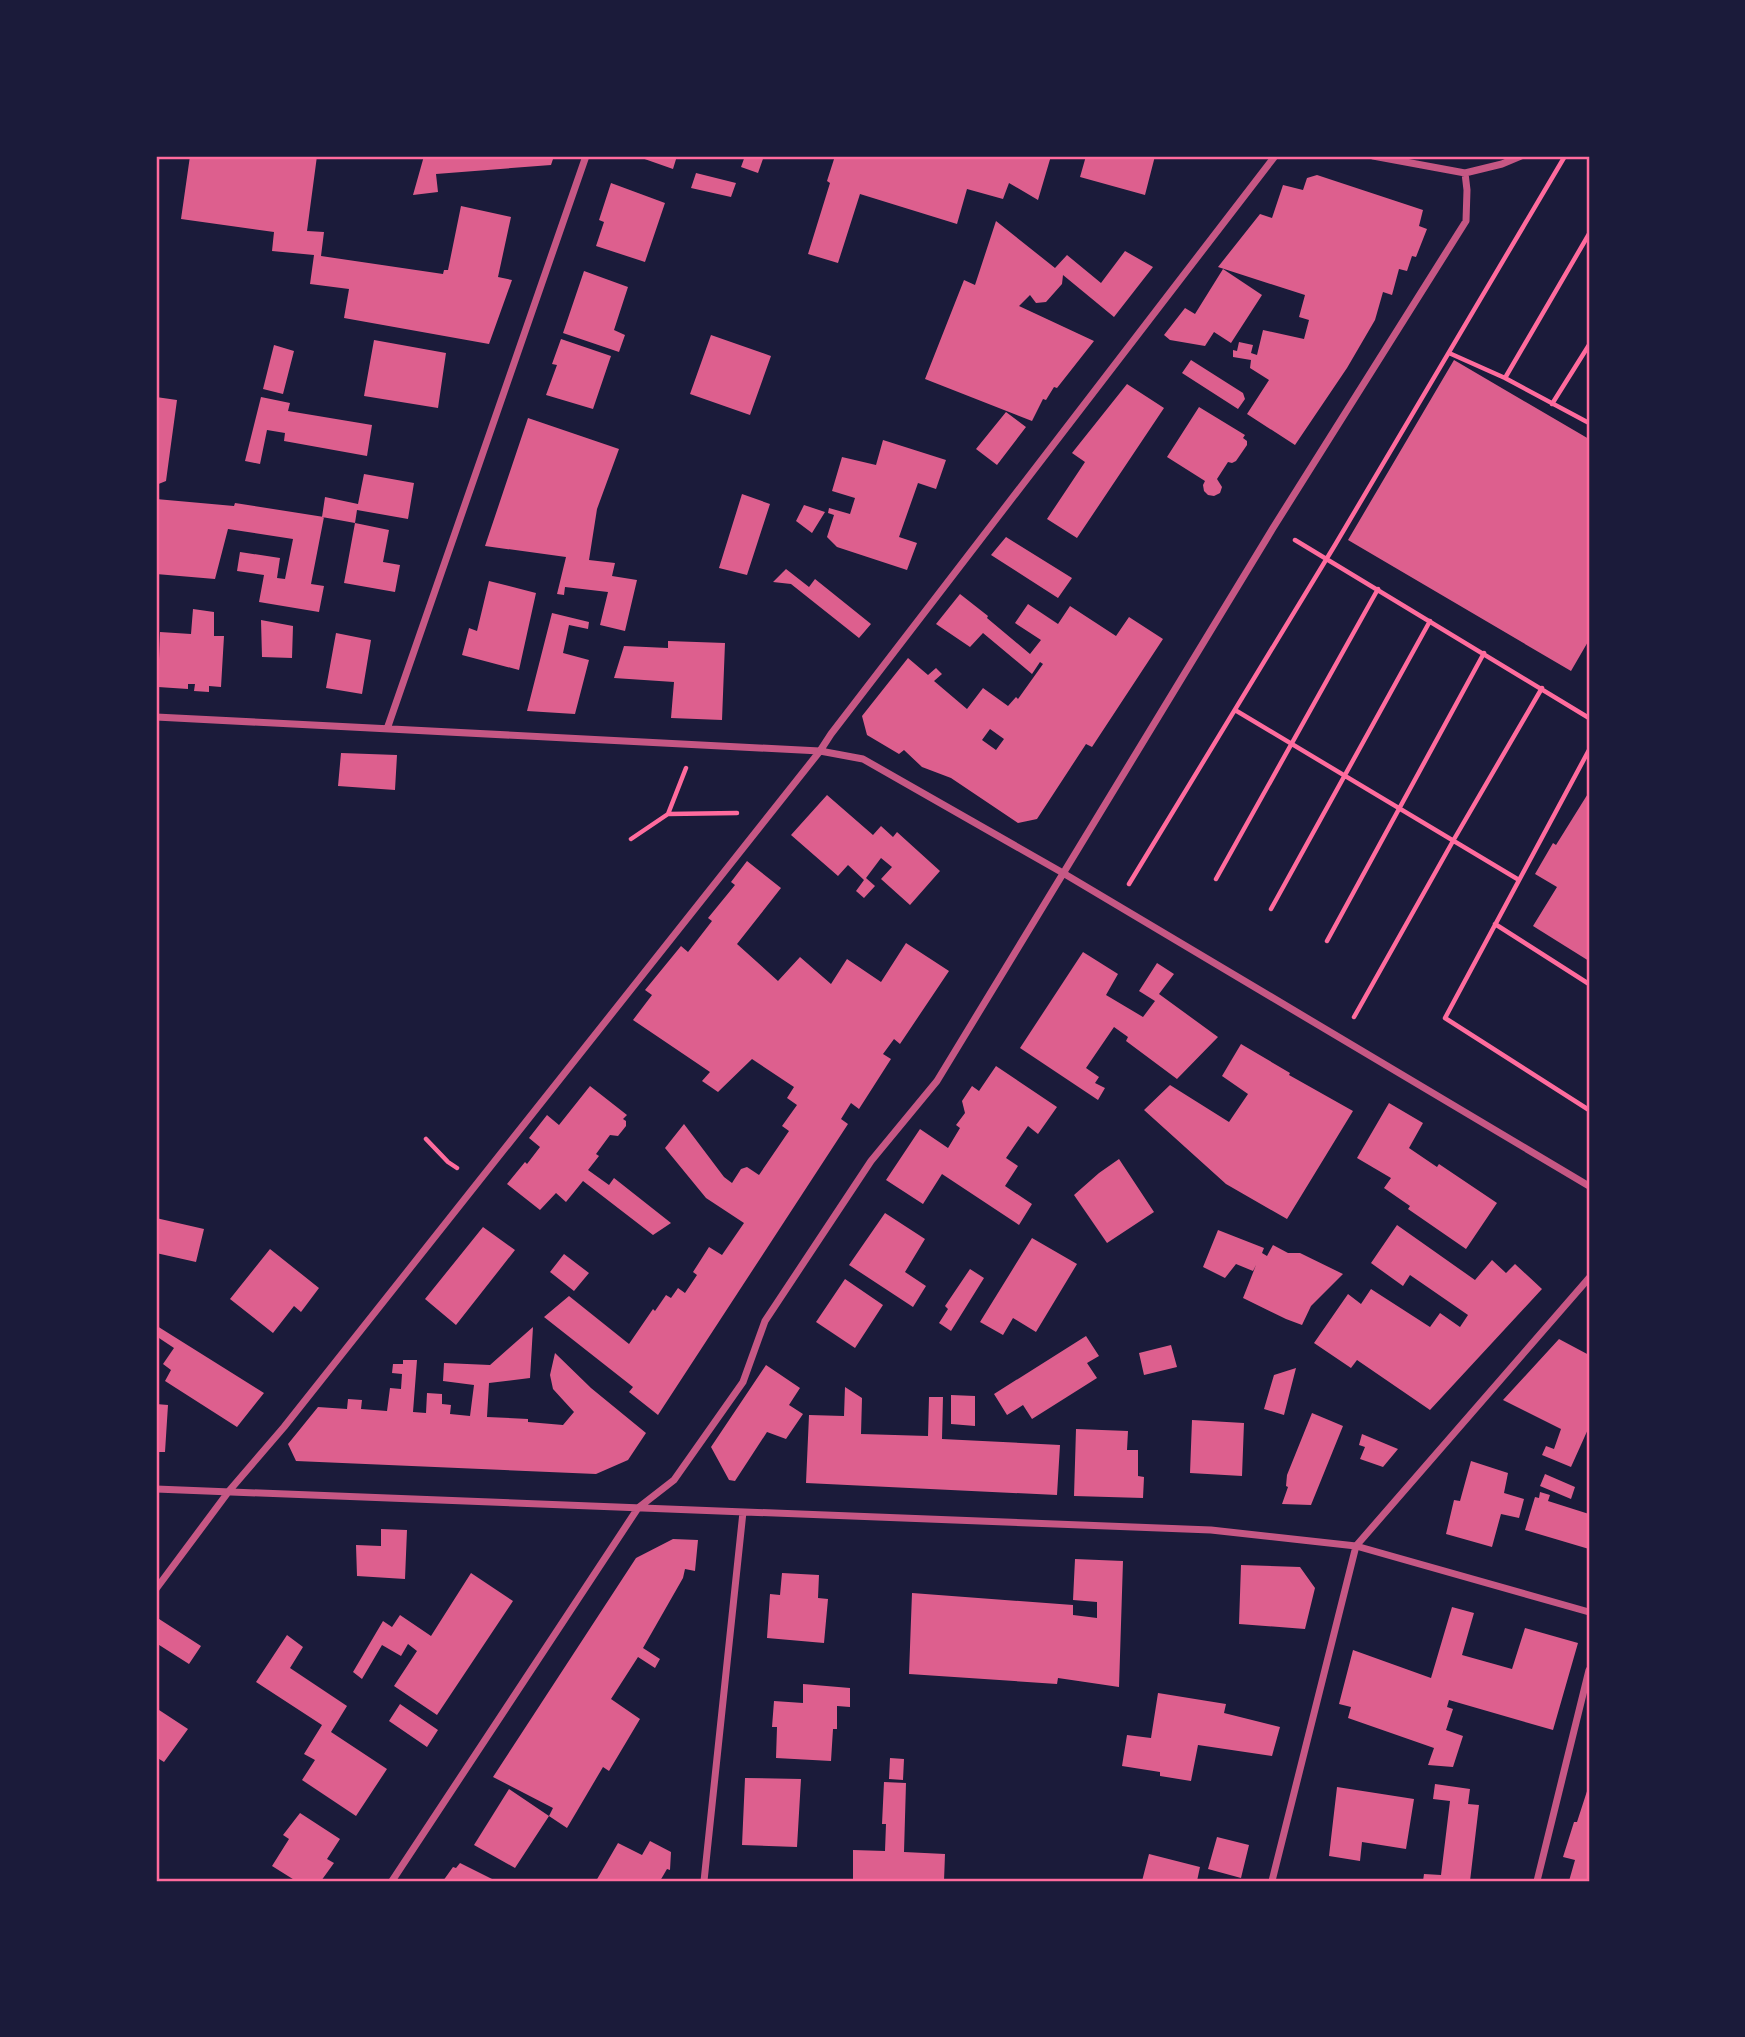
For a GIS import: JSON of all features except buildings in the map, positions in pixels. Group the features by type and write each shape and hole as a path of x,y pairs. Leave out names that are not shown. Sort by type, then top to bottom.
{"street":[{"path":"387,729 586,156"},
{"path":"156,1589 229,1492 293,1416 820,751 1275,156"},
{"path":"1373,156 1465,173 1502,164 1521,156"},
{"path":"392,1881 638,1508 674,1480 743,1382 765,1321 871,1161 937,1081 1273,528 1466,221 1465,173"},
{"path":"156,717 820,751 863,759 1063,873 1589,1186"},
{"path":"1272,1881 1356,1546 1589,1278"},
{"path":"156,1489 1211,1530 1356,1546 1589,1612"},
{"path":"704,1881 743,1512"},
{"path":"1537,1881 1589,1670"}],"path":[{"path":"1116,905 1565,156"},
{"path":"1505,378 1589,234"},
{"path":"1552,404 1589,345"},
{"path":"1449,353 1505,378 1589,423"},
{"path":"1273,528 1589,718"},
{"path":"1216,879 1378,589"},
{"path":"1271,908 1346,777 1430,621"},
{"path":"1327,941 1484,653"},
{"path":"1341,1039 1542,688"},
{"path":"1235,710 1519,880"},
{"path":"668,814 695,744"},
{"path":"1589,750 1445,1018 1589,1110"},
{"path":"631,839 668,814 735,813 764,822"},
{"path":"1495,924 1589,984"},
{"path":"426,1139 448,1162"}]}
